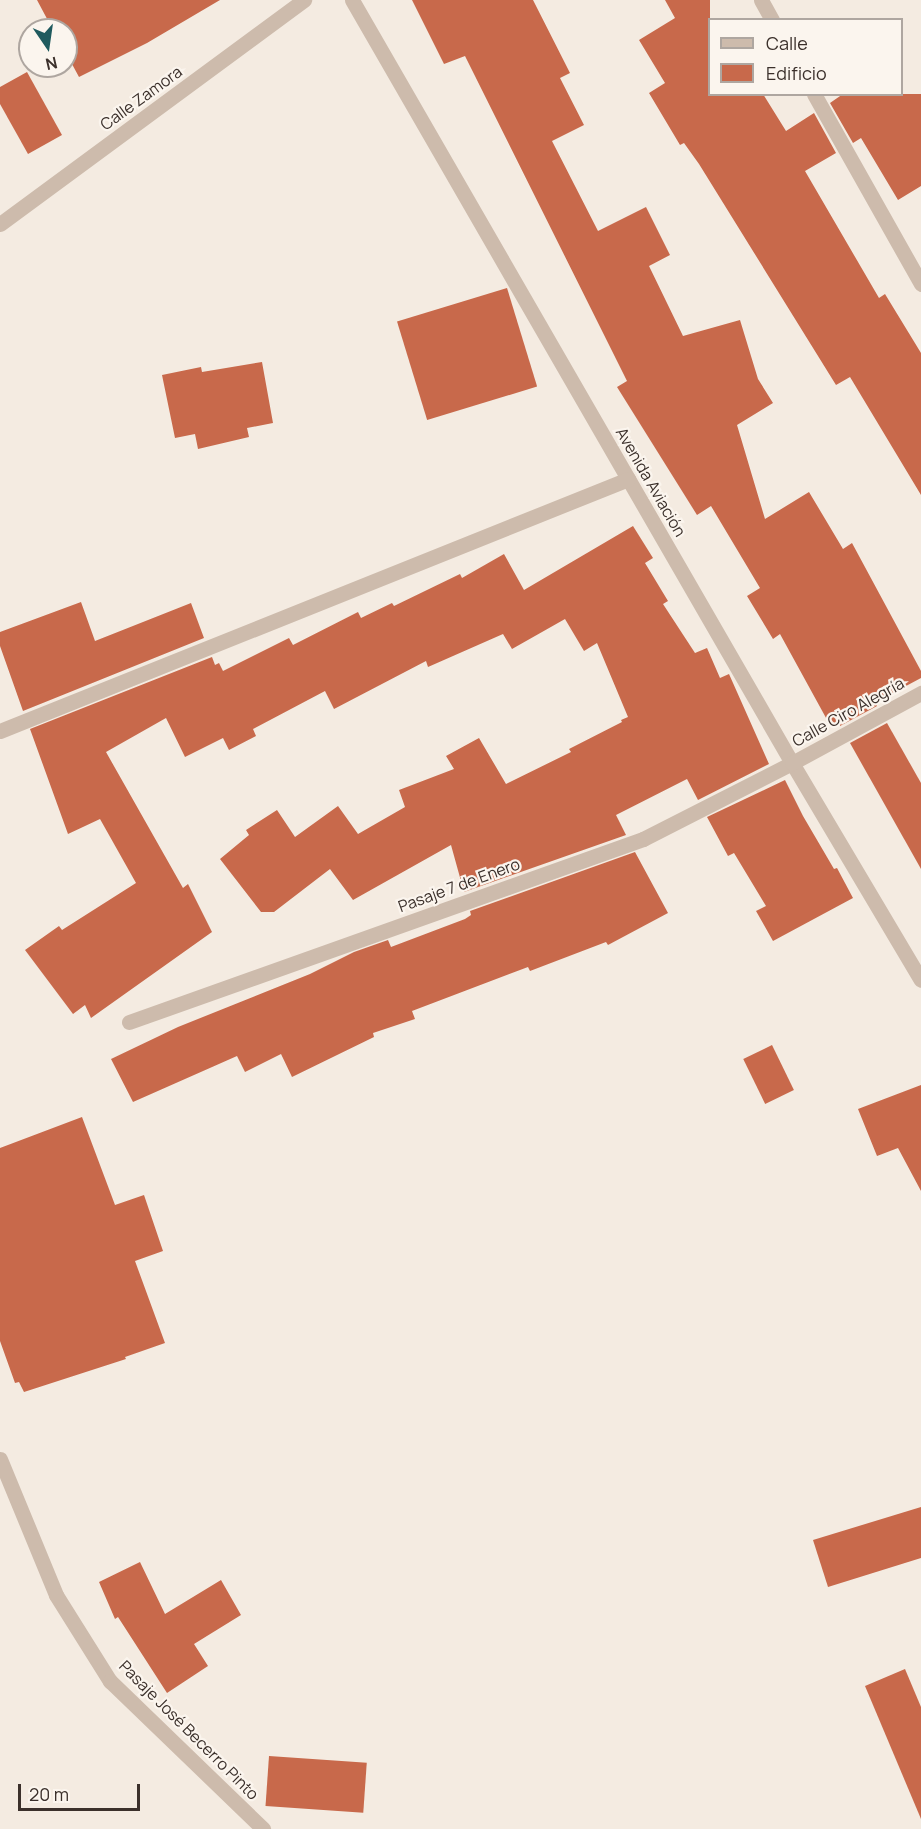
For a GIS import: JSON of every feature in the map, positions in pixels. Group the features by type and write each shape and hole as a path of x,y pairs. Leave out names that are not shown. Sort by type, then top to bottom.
{"street":[{"name":"Calle Zamora","path":"0,224 304,0"},
{"name":"Avenida Aviación","path":"352,0 792,763 921,980"},
{"path":"761,0 771,18"},
{"path":"815,96 921,284"},
{"path":"0,731 628,479"},
{"name":"Calle Ciro Alegría","path":"792,763 921,693"},
{"name":"Pasaje 7 de Enero","path":"129,1022 643,839 792,763"},
{"name":"Pasaje José Becerro Pinto","path":"0,1459 56,1595 110,1681 263,1829"}],"building":[{"path":"37,0 220,0 147,43 79,77 78,18 47,18"},
{"path":"412,0 533,0 570,73 560,78 584,125 552,141 598,231 646,207 670,255 649,266 683,336 740,320 758,379 773,403 737,425 765,519 809,492 843,549 852,543 921,671 921,678 876,702 877,706 840,726 839,723 831,727 780,634 773,639 747,596 760,588 711,506 697,515 617,387 627,381 465,56 444,64"},
{"path":"665,0 710,0 708,96 764,96 786,131 814,113 836,153 805,171 879,298 885,294 921,353 921,495 850,377 836,385 699,164 684,143 680,145 649,93 665,83 639,40 675,18"},
{"path":"18,77 30,78 62,135 28,154 0,104 0,87"},
{"path":"921,94 921,186 898,200 861,138 853,143 830,103 840,96"},
{"path":"507,288 537,386 427,420 397,322"},
{"path":"262,362 273,423 247,428 249,437 198,449 195,434 175,438 162,375 201,367 202,372"},
{"path":"633,526 653,558 645,563 668,601 663,604 695,653 707,648 720,678 729,674 769,764 698,800 687,779 616,815 626,835 464,892 451,845 353,900 330,869 274,912 261,912 220,859 249,835 246,830 277,810 295,837 338,806 358,834 405,807 399,790 454,769 446,756 479,738 506,784 571,752 569,749 622,722 621,720 628,717 597,643 584,651 565,619 512,649 503,634 428,667 426,661 334,709 325,691 253,729 256,736 229,750 223,738 185,757 166,718 106,752 183,888 188,884 212,932 91,1018 85,1005 73,1014 25,950 59,926 62,930 136,883 100,819 68,834 30,729 212,657 215,665 219,663 223,671 289,638 293,645 358,612 361,618 392,603 394,606 460,574 462,578 504,554 524,590"},
{"path":"81,602 95,641 191,603 204,638 23,711 0,646 0,632"},
{"path":"887,723 921,783 921,869 850,743"},
{"path":"785,780 803,816 834,869 837,868 853,898 773,941 756,911 766,906 734,853 728,856 707,817"},
{"path":"635,852 668,913 608,945 606,942 530,971 528,967 412,1011 415,1019 373,1033 374,1037 292,1077 281,1054 245,1072 237,1056 133,1102 111,1059 178,1027 310,974 354,952 388,940 391,947 465,919 471,915 470,911"},
{"path":"772,1045 794,1090 765,1104 743,1059"},
{"path":"921,1085 921,1191 898,1148 877,1156 858,1109"},
{"path":"82,1117 115,1205 144,1195 163,1251 135,1261 165,1343 125,1357 126,1359 24,1392 19,1382 15,1383 0,1341 0,1148"},
{"path":"921,1507 921,1558 828,1587 813,1540"},
{"path":"140,1562 165,1614 221,1580 241,1615 194,1644 208,1666 167,1693 118,1617 115,1619 99,1582"},
{"path":"905,1669 921,1707 921,1819 865,1686"},
{"path":"269,1756 367,1763 363,1813 266,1806"}]}
